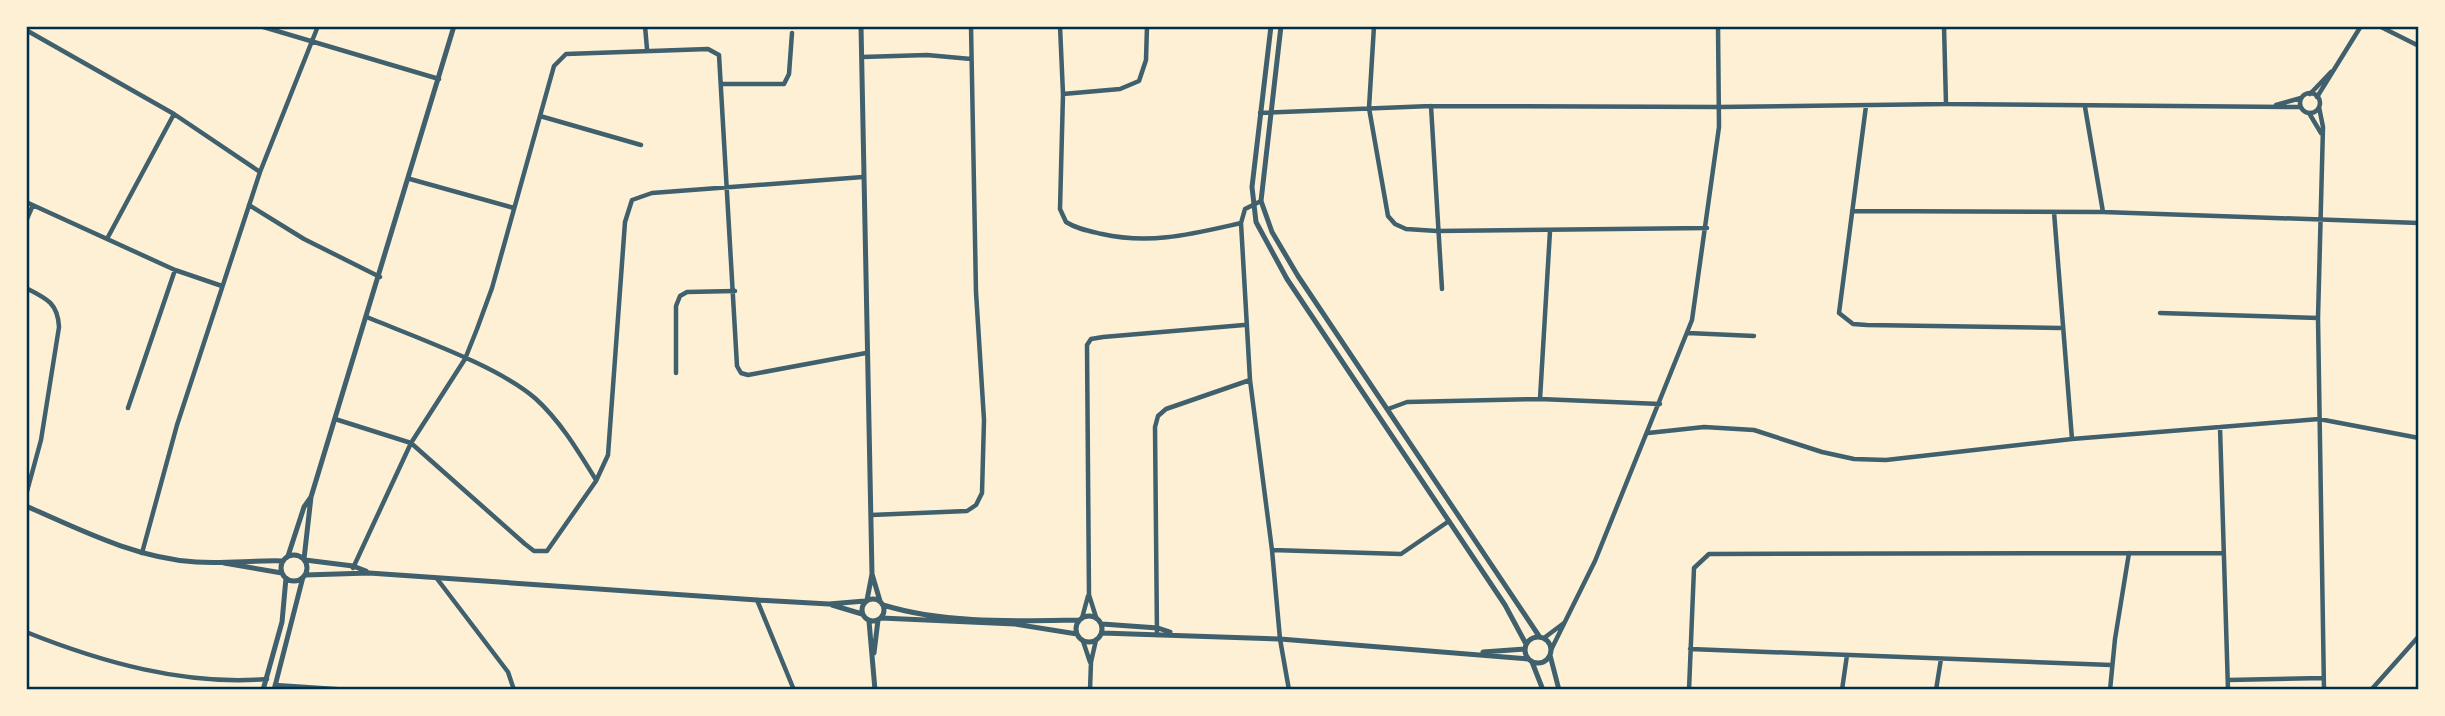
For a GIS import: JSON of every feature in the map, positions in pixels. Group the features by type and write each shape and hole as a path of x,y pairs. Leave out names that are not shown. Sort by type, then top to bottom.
{"street":[{"path":"260,26 439,79"},
{"path":"142,553 177,425 260,172 318,26"},
{"path":"263,690 282,622 285,559 311,497 410,179 454,26"},
{"path":"645,26 647,49"},
{"path":"861,26 872,574 862,614"},
{"path":"871,515 967,511 980,501 984,421 976,292 971,26"},
{"path":"1060,26 1063,94 1060,209 1066,222 1073,227 1124,239 1168,240 1241,223"},
{"path":"1063,94 1120,89 1139,81 1146,60 1147,26"},
{"path":"1271,26 1251,204 1256,222 1287,279 1506,605 1543,690"},
{"path":"1281,26 1261,201 1272,232 1298,276 1541,637 1551,653 1559,690"},
{"path":"1374,26 1369,108 1388,216 1395,224 1406,229 1437,231 1707,228"},
{"path":"1102,624 1173,634 1473,653 1543,662 1551,653 1565,623 1648,433 1688,333 1707,228 1719,107 1718,26"},
{"path":"1944,26 1947,104"},
{"path":"2324,690 2318,318 2322,137 2317,97 2361,26"},
{"path":"2379,26 2419,46"},
{"path":"26,30 174,114 260,172"},
{"path":"723,85 783,84 789,74 792,33"},
{"path":"350,575 411,443 465,359 492,288 554,66 560,57 573,52 647,49 712,51 721,58 737,366 741,373 748,375 866,353"},
{"path":"862,57 927,55 971,60"},
{"path":"2275,106 2310,94 2325,76 2332,72"},
{"path":"2310,94 2317,97"},
{"path":"2300,107 2301,98"},
{"path":"1260,113 1431,106 2275,106 2300,107 2309,113 2322,137"},
{"path":"1431,106 1442,289"},
{"path":"1866,106 1839,313 1853,324 2060,328"},
{"path":"2085,107 2103,212"},
{"path":"2309,113 2319,107"},
{"path":"108,237 174,114"},
{"path":"540,116 641,145"},
{"path":"335,419 411,443 534,551 547,551 553,547 596,481 611,444 628,208 640,195 863,177"},
{"path":"410,179 514,208"},
{"path":"1261,201 1245,209 1241,223 1244,325 1280,639 1289,690"},
{"path":"26,202 108,237 175,270 222,286"},
{"path":"26,220 33,205"},
{"path":"249,205 304,239 380,277"},
{"path":"1853,211 2103,212 2419,223"},
{"path":"2054,212 2060,328 2071,439"},
{"path":"1540,399 1550,231"},
{"path":"128,408 175,270"},
{"path":"26,288 54,304 59,327 40,440 26,495"},
{"path":"676,373 676,306 680,296 687,292 735,291"},
{"path":"2160,313 2318,318"},
{"path":"367,317 465,359 520,387 537,400 568,435 596,481"},
{"path":"1090,690 1091,662 1096,640 1102,633 1102,624 1096,617 1089,595 1087,345 1091,339 1103,337 1244,325"},
{"path":"1688,333 1754,336"},
{"path":"1158,632 1155,427 1158,416 1166,409 1250,380"},
{"path":"1388,409 1407,401 1540,399 1660,404"},
{"path":"1648,433 1704,427 1754,430 1822,452 1854,459 1886,460 2071,439 2319,419 2419,438"},
{"path":"2220,427 2228,690"},
{"path":"311,497 305,560 307,567 274,687 350,690"},
{"path":"26,506 110,543 142,553 177,560 221,563 284,575 296,580 304,576 369,573 438,580 757,600 829,604 866,601 882,603 906,612 946,616 1080,619 1096,617"},
{"path":"1272,551 1389,556 1410,550 1450,521"},
{"path":"2110,690 2129,553"},
{"path":"1689,690 1694,568 1709,554 2222,553"},
{"path":"221,563 233,560 285,559 297,555 305,560 354,566 369,573"},
{"path":"872,574 882,603 874,653"},
{"path":"438,580 508,672 514,690"},
{"path":"1077,634 1089,595"},
{"path":"757,600 794,690"},
{"path":"829,604 862,614 869,621 874,653 875,690"},
{"path":"869,621 880,619 1015,624 1077,634 1083,641 1091,662"},
{"path":"1473,653 1525,646 1565,623"},
{"path":"26,632 70,650 132,667 225,680 267,679"},
{"path":"1102,633 1158,632"},
{"path":"2371,690 2419,636"},
{"path":"1083,641 1096,640"},
{"path":"1690,649 2112,665"},
{"path":"1842,690 1847,655"},
{"path":"1936,690 1941,659"},
{"path":"2228,680 2323,677"}]}
